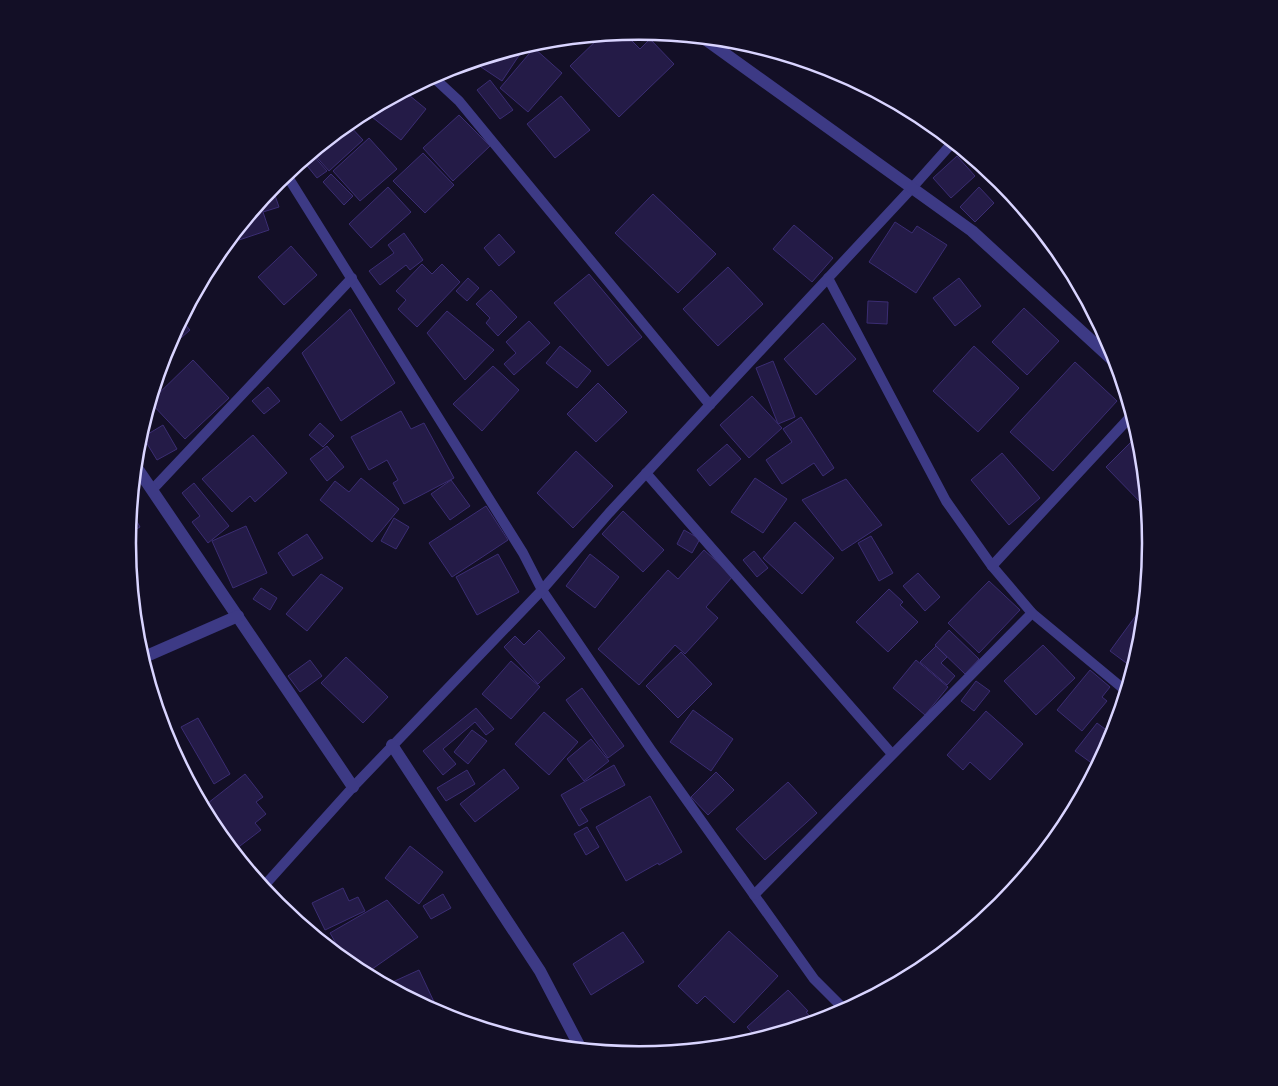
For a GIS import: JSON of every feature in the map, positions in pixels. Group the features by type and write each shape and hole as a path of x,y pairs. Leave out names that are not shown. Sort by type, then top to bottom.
{"street":[{"path":"712,45 972,231 1105,353"},
{"path":"141,473 353,787"},
{"path":"149,655 238,616"},
{"path":"392,745 540,970 578,1042"}],"lane":[{"path":"438,82 459,101 710,405"},
{"path":"267,882 392,745 542,590 646,474 949,147"},
{"path":"290,180 523,553 542,590 651,750 814,979 839,1004"},
{"path":"152,490 352,278"},
{"path":"828,278 946,501 992,566 1032,613 1121,687"},
{"path":"992,566 1127,421"},
{"path":"646,474 892,754"},
{"path":"754,895 1032,613"}],"building":[{"path":"631,40 640,49 649,40 651,40 674,64 619,117 570,66 595,42"},
{"path":"537,51 562,73 528,112 500,88 530,52"},
{"path":"520,55 502,81 480,66"},
{"path":"490,80 513,110 500,119 477,90"},
{"path":"410,96 426,109 401,140 372,117"},
{"path":"561,96 590,130 555,158 527,124"},
{"path":"459,115 490,146 453,181 423,148"},
{"path":"353,130 363,140 329,171 317,157"},
{"path":"369,138 397,169 360,201 333,171"},
{"path":"423,153 454,185 425,213 393,181"},
{"path":"957,156 975,176 951,198 933,178"},
{"path":"316,158 327,171 317,178 307,165"},
{"path":"331,174 353,196 344,205 323,182"},
{"path":"388,187 411,212 371,248 349,224"},
{"path":"979,187 994,203 975,222 960,207"},
{"path":"653,194 716,254 678,293 615,233"},
{"path":"275,196 279,207 263,212 269,230 239,240"},
{"path":"895,222 912,233 917,226 947,245 916,293 869,262"},
{"path":"794,225 833,258 812,282 773,249"},
{"path":"404,233 423,260 410,270 406,265 380,285 369,271 394,253 388,245"},
{"path":"499,234 515,252 499,266 484,248"},
{"path":"291,246 317,275 284,305 258,277"},
{"path":"422,264 432,274 442,264 460,282 417,327 398,309 406,300 396,291"},
{"path":"728,267 763,304 718,346 683,309"},
{"path":"589,274 642,337 608,366 554,303"},
{"path":"468,278 479,288 467,301 456,291"},
{"path":"959,278 981,306 955,326 933,298"},
{"path":"491,290 517,317 498,336 486,323 490,318 476,304"},
{"path":"868,301 888,302 887,324 867,323"},
{"path":"1024,308 1059,341 1027,375 992,342"},
{"path":"350,309 395,383 341,421 302,353"},
{"path":"447,311 494,350 465,380 427,333"},
{"path":"529,321 550,343 514,375 504,364 516,353 506,342"},
{"path":"823,323 856,359 816,395 784,359"},
{"path":"186,325 190,330 179,339"},
{"path":"560,346 591,371 577,388 546,363"},
{"path":"974,346 1019,388 978,432 933,391"},
{"path":"193,360 229,398 185,439 155,407 159,393"},
{"path":"773,361 795,417 778,424 756,368"},
{"path":"1075,362 1117,401 1053,471 1010,432"},
{"path":"493,366 519,390 482,431 453,404"},
{"path":"598,383 627,412 596,442 567,414"},
{"path":"268,387 280,401 264,414 252,401"},
{"path":"752,396 782,428 749,458 720,425"},
{"path":"401,411 411,429 424,423 454,478 404,504 393,483 398,480 387,460 369,470 351,437"},
{"path":"801,417 834,468 823,476 814,463 782,484 766,460 792,442 783,429"},
{"path":"320,423 334,436 323,447 309,435"},
{"path":"163,425 177,449 157,460 146,443 148,434"},
{"path":"253,435 287,473 255,502 250,496 232,512 202,479"},
{"path":"1131,442 1140,502 1106,467"},
{"path":"727,444 741,459 710,486 697,470"},
{"path":"327,446 344,467 327,481 310,459"},
{"path":"576,451 613,486 573,528 537,493"},
{"path":"1002,453 1040,498 1009,525 971,480"},
{"path":"361,478 399,509 372,542 320,500 335,481 349,492"},
{"path":"755,478 787,499 763,533 731,512"},
{"path":"846,479 882,525 842,551 802,500"},
{"path":"451,480 470,506 450,520 431,494"},
{"path":"194,483 229,526 208,543 192,522 200,516 182,493"},
{"path":"486,506 508,540 452,577 429,543"},
{"path":"623,511 664,550 643,572 602,534"},
{"path":"394,518 409,527 396,549 381,541"},
{"path":"795,522 834,558 802,594 763,558"},
{"path":"246,526 267,573 233,588 212,541"},
{"path":"684,530 700,539 692,553 677,544"},
{"path":"307,534 323,558 293,576 278,553"},
{"path":"871,536 893,573 879,581 858,543"},
{"path":"704,550 733,576 706,607 718,618 685,654 675,645 639,685 598,649 668,570 678,579"},
{"path":"754,551 768,568 757,577 743,560"},
{"path":"498,554 519,592 477,615 456,577"},
{"path":"590,554 619,577 595,608 566,586"},
{"path":"918,573 940,597 925,611 903,586"},
{"path":"321,574 343,588 307,631 286,614"},
{"path":"989,581 1020,610 979,653 948,623"},
{"path":"261,588 277,598 270,610 253,599"},
{"path":"889,589 903,602 900,605 918,622 888,652 856,622"},
{"path":"1137,614 1127,664 1110,651"},
{"path":"539,630 565,658 538,684 504,647 515,636 524,645"},
{"path":"949,630 979,659 965,674 935,645"},
{"path":"1043,645 1075,678 1036,715 1004,681"},
{"path":"936,646 947,657 941,663 955,676 947,685 920,662"},
{"path":"681,652 712,684 678,718 646,686"},
{"path":"346,657 388,697 363,723 321,683"},
{"path":"310,660 322,676 300,692 288,676"},
{"path":"916,660 948,687 925,715 893,688"},
{"path":"511,661 540,687 511,719 482,694"},
{"path":"1090,670 1110,687 1102,697 1107,701 1082,731 1057,710"},
{"path":"976,681 990,691 974,711 961,701"},
{"path":"582,688 624,746 608,758 566,700"},
{"path":"476,708 494,729 486,735 475,722 443,749 456,764 443,775 423,751"},
{"path":"693,710 733,739 711,771 670,742"},
{"path":"986,711 1023,744 990,780 970,762 963,770 947,755"},
{"path":"544,712 578,742 549,775 515,744"},
{"path":"198,718 230,774 214,784 181,727"},
{"path":"1097,723 1106,730 1091,763 1075,751"},
{"path":"472,730 487,741 468,764 454,752"},
{"path":"591,739 609,761 584,781 567,759"},
{"path":"614,765 625,785 580,809 588,821 579,826 561,795"},
{"path":"504,769 519,788 475,822 460,804"},
{"path":"467,770 475,784 446,801 437,788"},
{"path":"716,772 734,790 708,815 691,797"},
{"path":"245,774 263,797 256,802 266,814 255,823 261,830 239,847 209,803"},
{"path":"788,782 817,813 765,860 736,829"},
{"path":"650,796 682,852 626,881 596,827"},
{"path":"587,827 599,847 586,855 574,834"},
{"path":"410,846 443,872 419,904 385,878"},
{"path":"343,888 349,901 358,897 365,911 325,930 312,903"},
{"path":"443,894 451,908 431,919 423,906"},
{"path":"387,900 418,937 372,969 337,945 330,933"},
{"path":"729,931 778,976 734,1023 705,996 697,1004 678,986"},
{"path":"623,932 644,962 591,995 573,964"},
{"path":"419,970 434,1002 417,994 393,982"},
{"path":"788,990 808,1011 806,1012 809,1016 752,1033 747,1027"}]}
